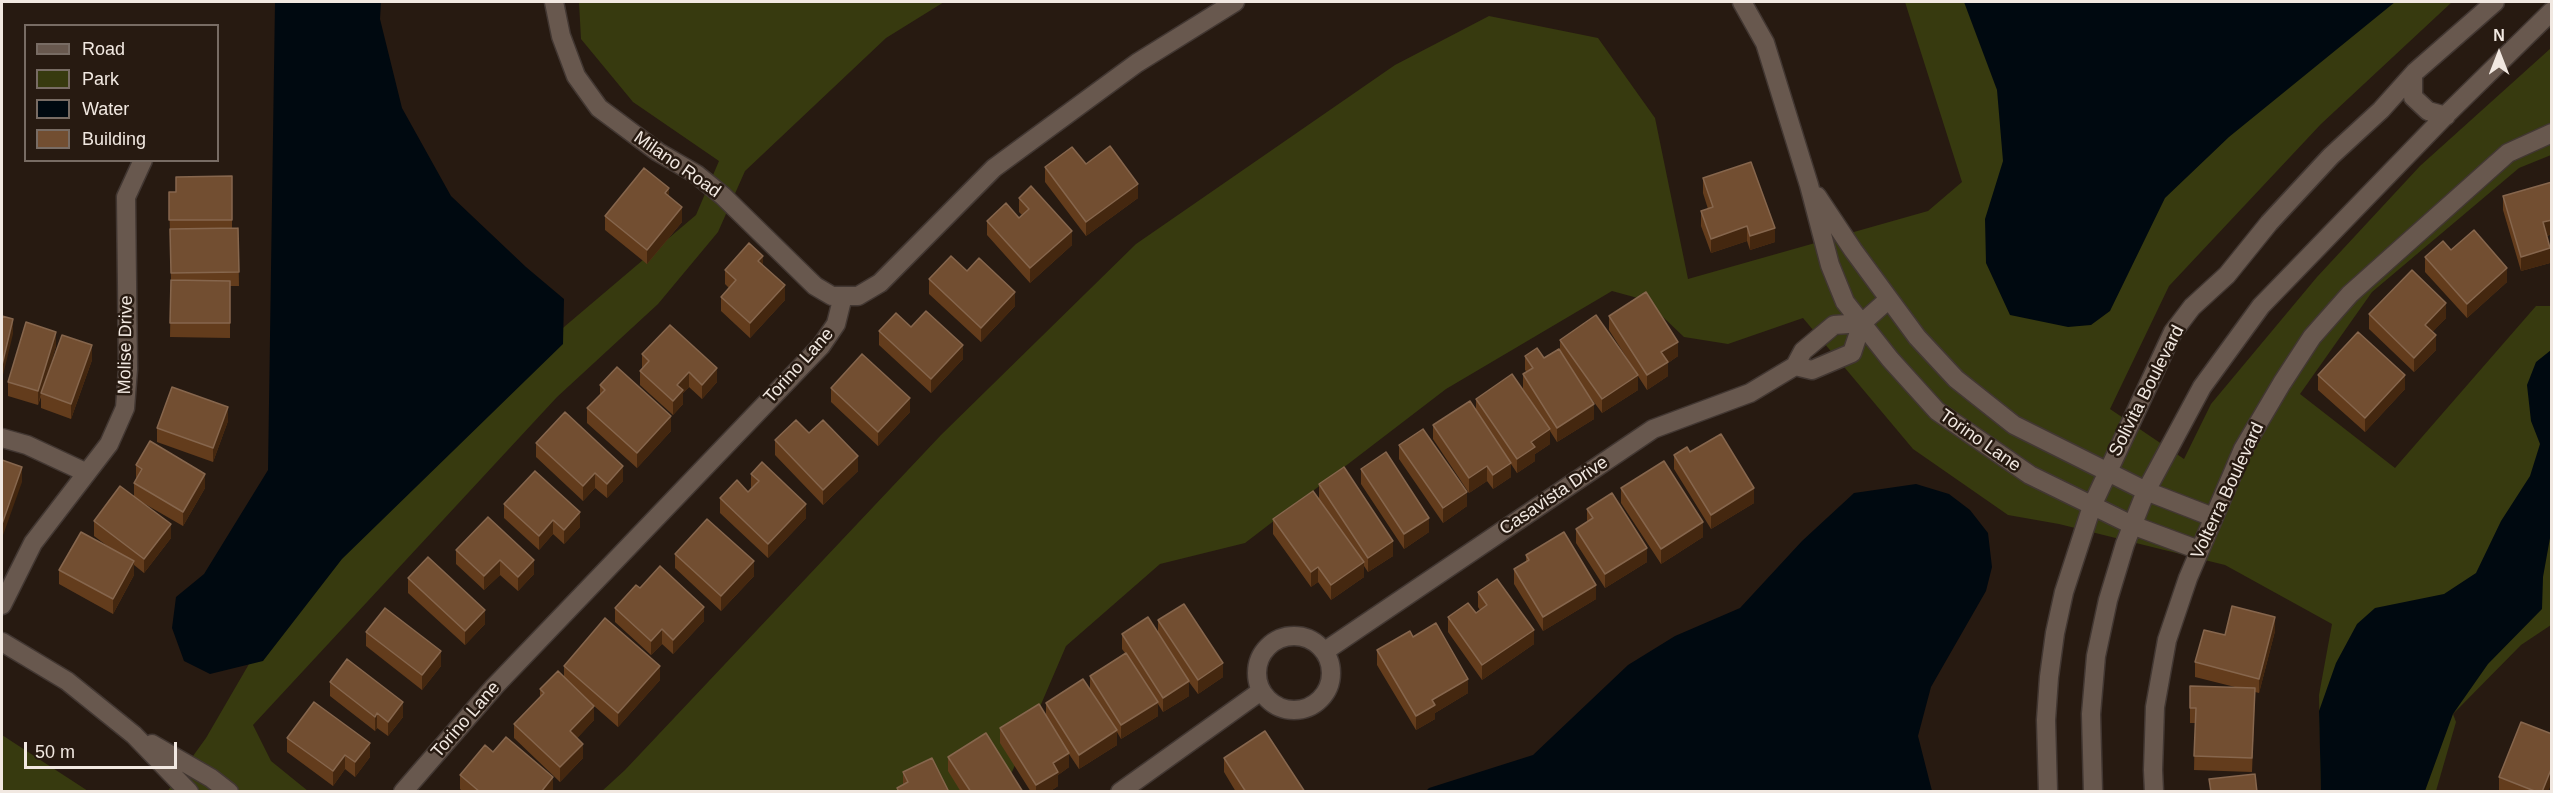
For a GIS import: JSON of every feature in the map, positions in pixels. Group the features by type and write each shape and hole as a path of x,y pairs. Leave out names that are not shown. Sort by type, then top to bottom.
{"street":[{"name":"Milano Road","path":"554,2 561,36 576,76 599,108 658,152 696,174 723,196 814,286 832,296 843,296"},
{"path":"843,296 858,296 880,283 994,168 1137,63 1235,2"},
{"name":"Torino Lane","path":"1742,2 1765,43 1809,184 1830,265 1845,302 1890,359 1937,411 2030,475 2132,525 2199,550"},
{"name":"Solivita Boulevard","path":"2048,792 2046,720 2055,633 2064,592 2092,506 2106,472 2173,332 2192,307 2227,275 2269,223 2331,156 2381,110 2413,75 2495,2"},
{"path":"2093,792 2091,714 2096,656 2108,600 2132,525 2146,491 2202,387 2261,306 2552,11"},
{"path":"2413,75 2413,97 2428,111 2446,116"},
{"name":"Volterra Boulevard","path":"2154,792 2152,770 2155,706 2167,640 2199,550 2243,449 2282,383 2320,328 2350,294 2508,153 2552,133"},
{"name":"Molise Drive","path":"2,605 33,543 109,444 125,408 128,369 126,197 142,162"},
{"name":"Torino Lane","path":"1809,184 1852,250 1917,337 1956,379 2014,425 2146,491 2213,517"},
{"name":"Torino Lane","path":"403,792 494,687 821,346 837,324 843,296"},
{"path":"1862,323 1889,299"},
{"name":"Casavista Drive","path":"1325,651 1653,429 1750,393 1795,366 1803,351 1834,325 1862,323 1852,352 1812,370 1795,366"},
{"path":"2,438 27,445 87,473"},
{"path":"1292,635 1305,637 1316,642 1325,651 1332,674 1330,686 1315,705 1297,710 1279,707 1261,691 1257,679 1257,666 1261,655 1269,645 1280,638 1292,635"},
{"path":"2,642 67,681 134,735 189,792"},
{"path":"1127,789 1261,691"},
{"path":"134,735 211,778 229,792"}],"green space":[{"path":"579,2 944,2 886,38 745,171 718,232 658,304 557,397 253,725 271,761 308,791 167,792 206,738 303,571 415,479 564,327 696,215 719,161 633,102 581,39"},
{"path":"1905,2 2452,2 2321,124 2169,286 2110,409 2184,459 2211,404 2317,277 2420,166 2551,48 2551,155 2519,168 2372,292 2300,394 2395,468 2536,306 2551,306 2551,625 2521,645 2453,714 2456,722 2436,791 2321,791 2319,695 2332,624 2225,565 2059,524 2008,515 1913,449 1803,318 1728,344 1684,337 1645,300 1612,291 1446,389 1245,543 1160,564 1066,646 1009,779 960,792 601,792 625,770 941,435 1136,244 1395,65 1489,16 1598,38 1655,118 1688,279 1928,211 1962,182"},
{"path":"2,735 88,791 2,791"}],"water":[{"path":"275,2 381,2 380,19 402,108 451,196 526,267 564,299 563,344 342,559 263,661 210,674 184,661 172,628 176,597 204,574 268,470"},
{"path":"1964,2 2395,2 2229,137 2165,198 2110,311 2091,325 2068,327 2010,315 1986,263 1985,219 2003,161 1997,90"},
{"path":"2551,350 2552,527 2543,577 2542,609 2488,664 2453,714 2425,791 2321,791 2319,711 2336,663 2357,624 2375,608 2444,594 2476,573 2501,521 2530,476 2540,444 2531,421 2527,385 2536,362"},
{"path":"1916,484 1949,494 1970,510 1988,533 1992,567 1986,591 1931,687 1918,736 1932,791 1426,791 1429,788 1533,755 1628,665 1675,636 1740,608 1802,541 1854,493"}],"building":[{"path":"1110,146 1138,184 1086,222 1045,167 1072,147 1086,164"},
{"path":"1751,162 1775,228 1750,236 1747,226 1711,239 1701,211 1713,207 1703,178"},
{"path":"644,168 669,188 665,193 682,207 647,250 605,216"},
{"path":"232,176 232,220 169,220 169,192 176,192 176,177"},
{"path":"2552,182 2552,220 2543,222 2550,248 2521,257 2503,196"},
{"path":"1031,186 1072,231 1030,268 987,221 1006,203 1019,218 1029,209 1019,198"},
{"path":"238,228 239,272 171,273 170,229"},
{"path":"2474,230 2507,268 2467,304 2425,257 2443,241 2451,250"},
{"path":"749,243 763,256 758,261 785,285 750,323 721,297 736,280 725,270"},
{"path":"951,256 967,271 979,258 1015,292 981,328 929,279"},
{"path":"2412,270 2446,303 2425,325 2436,335 2414,358 2369,314"},
{"path":"171,280 230,281 230,323 170,323"},
{"path":"1646,292 1678,342 1661,352 1668,362 1647,375 1609,316"},
{"path":"926,311 963,345 931,379 879,331 896,313 911,327"},
{"path":"1596,315 1638,375 1602,399 1560,340"},
{"path":"2,316 13,319 2,365"},
{"path":"26,322 56,332 38,391 8,382"},
{"path":"670,325 717,368 702,385 689,372 677,385 683,390 673,401 640,371 649,361 642,354"},
{"path":"2358,332 2405,375 2365,418 2318,375"},
{"path":"62,335 92,345 71,404 41,393"},
{"path":"1537,348 1544,358 1559,349 1594,404 1557,428 1523,374 1533,368 1525,356"},
{"path":"862,354 910,398 878,432 831,388"},
{"path":"617,367 671,416 637,453 587,408 605,390 600,385"},
{"path":"1512,374 1550,429 1531,442 1535,447 1517,459 1476,399"},
{"path":"172,387 228,407 213,448 157,428"},
{"path":"1470,401 1511,463 1493,475 1487,466 1469,478 1433,425"},
{"path":"565,412 623,466 607,484 595,473 583,486 536,443"},
{"path":"796,420 809,433 823,420 858,456 823,490 775,440"},
{"path":"1423,429 1467,492 1443,508 1399,445"},
{"path":"1721,434 1754,488 1711,515 1674,455 1687,447 1690,452"},
{"path":"150,441 205,474 183,512 134,483 142,469 136,465"},
{"path":"1386,452 1429,518 1404,534 1361,469"},
{"path":"2,460 22,467 2,524"},
{"path":"1664,461 1703,522 1661,549 1621,488"},
{"path":"762,462 806,504 768,544 720,498 737,480 748,492 759,481 751,474"},
{"path":"1344,467 1393,541 1368,558 1319,484"},
{"path":"535,471 580,512 564,530 553,520 539,536 504,504"},
{"path":"120,486 171,524 144,559 94,521"},
{"path":"1313,491 1364,562 1331,585 1318,567 1311,572 1273,519"},
{"path":"1612,493 1647,548 1605,574 1576,529 1593,518 1587,509"},
{"path":"488,517 534,560 518,577 500,560 484,576 456,550"},
{"path":"707,519 754,561 721,596 675,554"},
{"path":"81,532 134,561 113,599 59,570"},
{"path":"1564,532 1596,585 1543,617 1514,569 1529,560 1526,555"},
{"path":"428,557 485,610 465,631 408,578"},
{"path":"660,566 704,607 673,640 662,629 651,641 615,608 636,585 640,588"},
{"path":"1497,579 1534,630 1482,665 1448,617 1468,603 1476,613 1487,605 1478,592"},
{"path":"1184,604 1223,663 1198,680 1158,620"},
{"path":"2232,606 2275,617 2259,679 2195,662 2204,630 2225,635"},
{"path":"385,608 441,651 422,675 366,632"},
{"path":"1148,617 1189,681 1163,698 1122,634"},
{"path":"605,618 660,666 618,713 564,666"},
{"path":"1436,623 1468,679 1432,700 1435,705 1416,716 1377,650 1410,631 1413,637"},
{"path":"1126,653 1158,702 1121,725 1090,676"},
{"path":"347,659 403,702 388,722 377,713 375,717 330,682"},
{"path":"558,671 594,706 570,731 583,744 560,767 514,724 544,693 540,689"},
{"path":"1083,679 1117,730 1079,755 1046,703"},
{"path":"2190,686 2255,688 2252,758 2194,756 2196,708 2190,708"},
{"path":"314,702 370,743 355,762 345,755 333,771 287,738"},
{"path":"1039,704 1069,753 1053,763 1058,772 1036,785 1000,728"},
{"path":"2521,722 2552,734 2552,767 2542,792 2499,777"},
{"path":"1265,731 1305,792 1246,792 1224,758"},
{"path":"986,733 1023,792 971,792 948,757"},
{"path":"506,737 553,777 541,792 480,792 460,775 485,745 493,752"},
{"path":"932,758 949,792 899,792 897,788 908,782 903,772"},
{"path":"2255,774 2257,792 2211,792 2209,779"}]}
